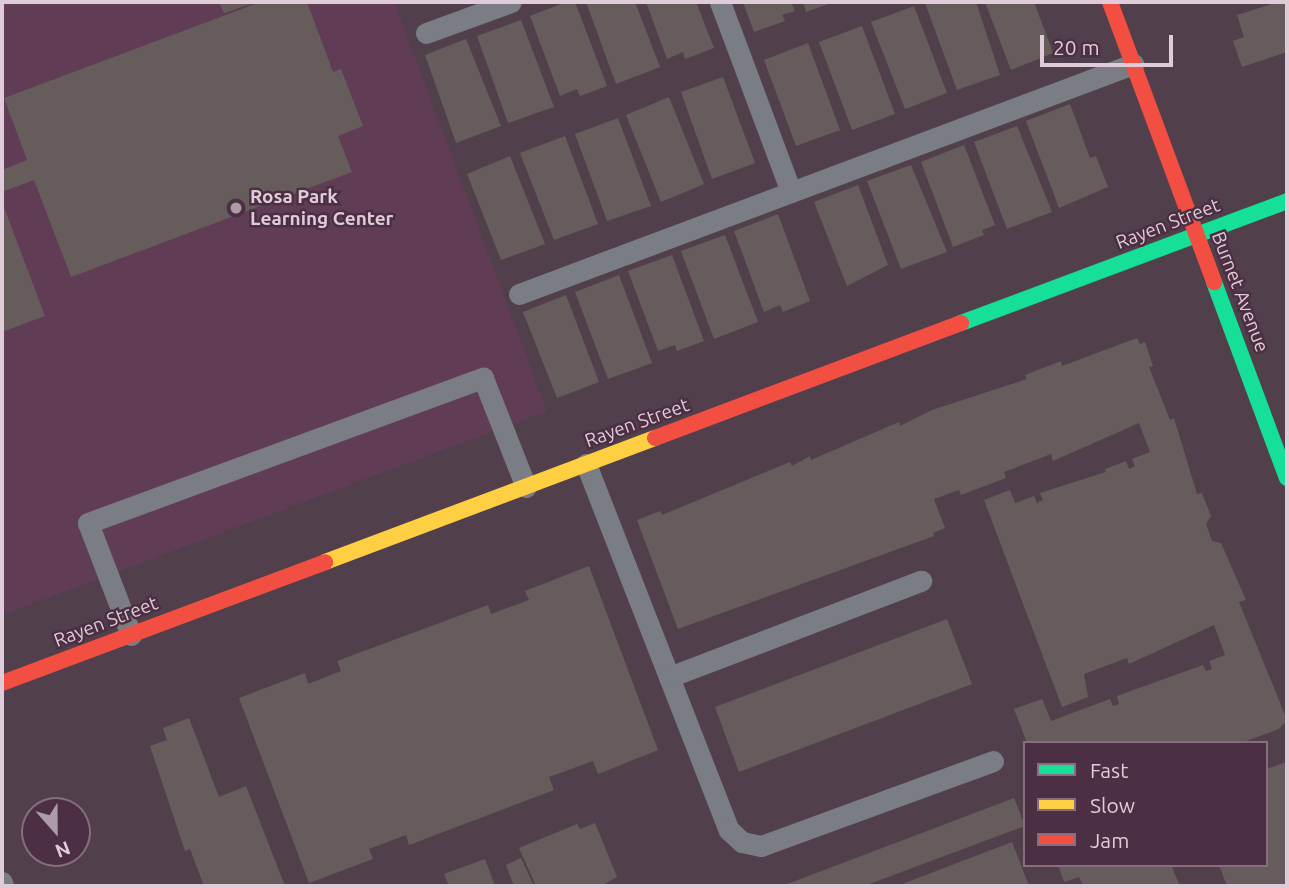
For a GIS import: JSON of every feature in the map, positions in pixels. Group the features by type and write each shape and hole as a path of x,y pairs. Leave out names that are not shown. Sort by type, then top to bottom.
{"street":[{"name":"Burnet Avenue","path":"1110,2 1287,478"},
{"name":"Rayen Street","path":"2,683 1287,201"}],"lane":[{"path":"426,33 511,2"},
{"path":"720,2 791,192"},
{"path":"519,294 1133,64"},
{"path":"131,635 88,523 483,378 526,487"},
{"path":"586,464 729,830 742,842 761,846 993,761"},
{"path":"669,677 921,581"}],"shaded area":[{"name":"Rosa Park Learning Center","path":"2,2 394,2 547,411 2,615"}],"building":[{"path":"219,2 249,2 250,4 224,13"},
{"path":"261,2 307,2 333,72 341,69 363,126 338,136 352,172 71,277 34,180 2,192 2,170 27,160 4,98"},
{"path":"566,2 575,2 607,86 580,96 577,89 560,96 530,16"},
{"path":"586,2 635,2 660,67 616,84"},
{"path":"646,2 696,2 714,48 685,59 683,52 667,59"},
{"path":"743,2 791,2 795,11 782,15 785,21 754,32"},
{"path":"803,2 834,2 806,12"},
{"path":"976,2 1000,75 957,90 925,3"},
{"path":"985,2 1034,2 1053,53 1011,70"},
{"path":"1278,2 1287,2 1287,52 1242,67 1233,41 1244,37 1237,15"},
{"path":"914,6 947,93 905,109 871,22"},
{"path":"521,20 554,107 508,123 477,36"},
{"path":"862,26 895,114 852,130 819,42"},
{"path":"466,39 501,126 456,143 425,55"},
{"path":"808,43 840,130 796,146 764,60"},
{"path":"723,77 755,163 712,179 681,92"},
{"path":"669,97 704,184 661,202 626,115"},
{"path":"1070,104 1090,158 1096,156 1108,187 1059,208 1026,121"},
{"path":"618,118 651,206 607,221 575,134"},
{"path":"1017,126 1052,212 1007,229 974,142"},
{"path":"565,136 598,224 554,240 520,153"},
{"path":"964,145 995,225 982,230 984,235 953,247 921,162"},
{"path":"510,156 545,244 501,260 467,174"},
{"path":"911,165 947,252 901,269 867,181"},
{"path":"858,185 888,265 847,286 814,202"},
{"path":"2,202 45,316 2,332"},
{"path":"778,214 810,301 783,312 780,305 764,312 734,231"},
{"path":"725,235 758,322 714,339 681,251"},
{"path":"672,255 704,341 677,351 675,345 658,351 628,271"},
{"path":"619,275 652,363 608,379 575,292"},
{"path":"566,295 599,382 557,398 523,312"},
{"path":"1137,338 1140,344 1145,342 1153,366 1149,367 1170,420 1174,418 1197,494 1202,493 1211,516 1206,524 1212,541 1221,543 1246,600 1239,602 1287,720 1279,729 1246,741 1026,741 1014,709 1042,699 1051,721 1110,699 1113,706 1119,704 1117,696 1203,665 1206,671 1212,669 1209,661 1225,655 1214,625 1129,664 1127,658 1084,674 1088,697 1062,707 984,500 1010,490 1015,503 1034,496 1037,503 1043,500 1040,493 1106,472 1105,469 1126,461 1129,469 1135,466 1132,459 1150,452 1139,423 1053,461 1051,454 1004,472 1006,478 961,495 959,490 934,499 945,528 933,533 934,536 678,629 637,520 660,511 662,515 790,462 792,466 810,456 811,460 899,422 900,426 932,410 1027,379 1025,375 1061,361 1062,366"},
{"path":"589,566 658,750 598,774 593,761 549,777 554,790 409,845 406,835 369,849 373,859 309,883 239,698 305,673 308,684 341,671 337,661 488,605 491,614 529,600 525,591"},
{"path":"947,619 972,684 739,772 715,707"},
{"path":"189,718 219,797 246,786 285,886 204,886 190,849 185,851 150,746 167,740 163,728"},
{"path":"1287,762 1287,886 1227,886 1220,867 1268,867 1268,768"},
{"path":"1014,798 1023,821 1023,827 864,886 782,886"},
{"path":"595,823 617,877 601,886 536,886 519,848 577,824 580,829"},
{"path":"1012,842 1029,886 897,886"},
{"path":"521,858 534,886 514,886 506,865"},
{"path":"485,859 495,886 449,886 444,874"},
{"path":"1059,867 1172,867 1180,886 1083,886 1079,877 1064,882"}],"traffic: fast":[{"path":"961,323 1287,201"},
{"path":"1214,282 1287,478"}],"traffic: slow":[{"path":"325,562 655,438"}],"traffic: jam":[{"path":"1110,2 1214,282"},
{"path":"655,438 961,323"},
{"path":"2,683 325,562"}],"place":[{"name":"Rosa Park Learning Center","path":"236,208"}]}
